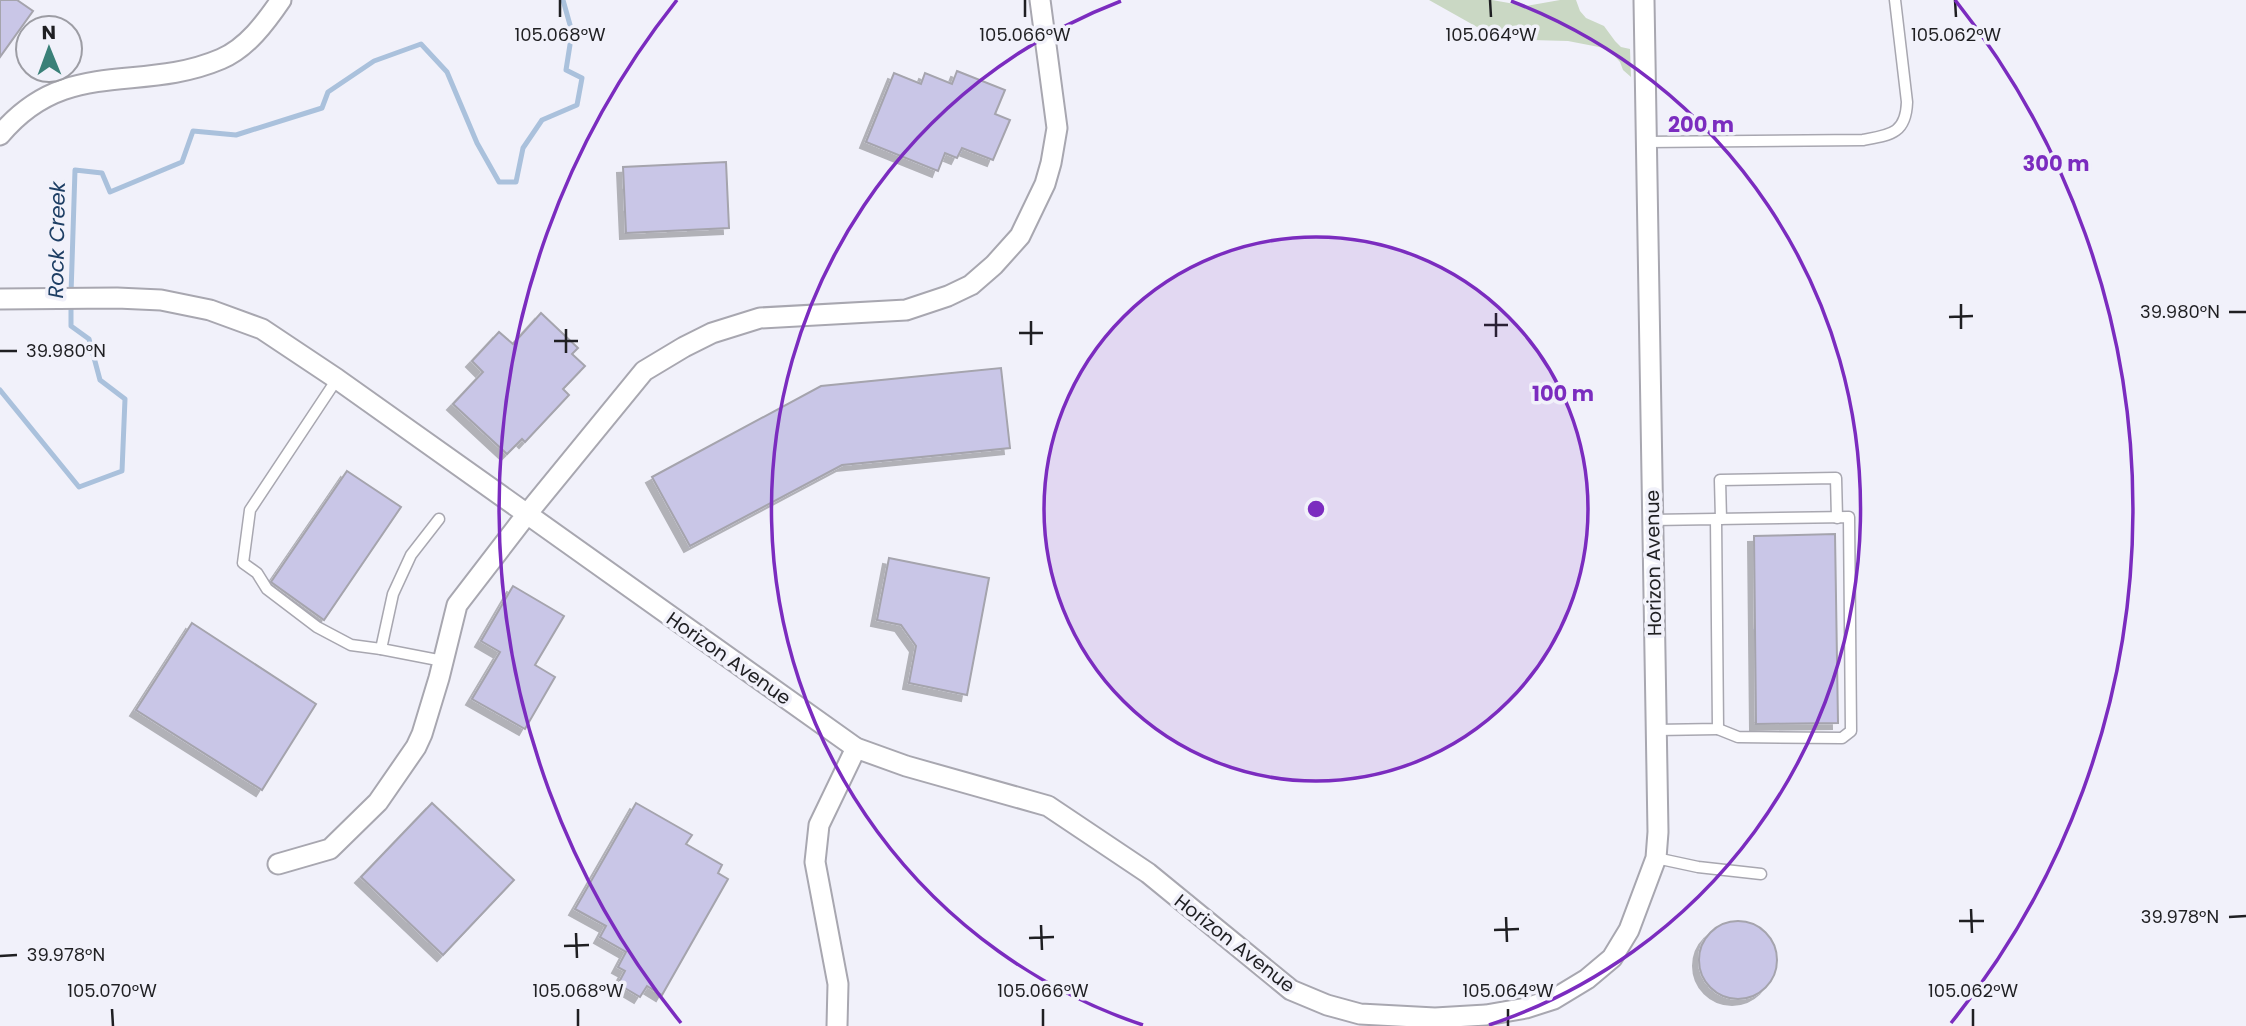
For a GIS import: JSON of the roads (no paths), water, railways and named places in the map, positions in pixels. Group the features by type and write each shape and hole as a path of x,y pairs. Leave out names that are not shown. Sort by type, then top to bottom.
{"street":[{"path":"0,135 32,104 55,91 96,81 159,74 222,59 242,46 267,21 281,0"},
{"path":"278,864 330,849 378,802 416,747 426,723 457,605 527,514 644,371 684,346 712,333 760,318 906,310 948,296 971,285 994,265 1020,236 1045,184 1057,128 1040,0"},
{"name":"Horizon Avenue","path":"0,299 161,300 210,310 262,329 337,379 856,748 906,766 1048,806 1148,873 1291,990 1327,1005 1360,1014 1435,1018 1525,1009 1555,999 1587,979 1612,958 1629,930 1656,858 1644,0"},
{"path":"837,1026 838,984 814,862 819,825 856,748"}],"lane":[{"path":"1646,142 1863,140 1887,135 1901,128 1906,118 1907,102 1895,0"},
{"path":"337,379 250,510 243,563 257,573 267,589 317,626 351,645 443,661"},
{"path":"1718,729 1720,480 1836,478 1837,517"},
{"path":"1652,520 1849,517 1851,731 1842,738 1738,737 1718,729 1656,730"},
{"path":"381,649 393,594 411,555 439,519"},
{"path":"1656,858 1698,867 1761,874"}],"waterway":[{"name":"Rock Creek","path":"71,294 75,170 102,173 110,192 182,162 193,131 236,135 322,108 328,92 374,61 421,44 447,72 477,143 499,182 516,182 523,148 542,120 577,105 582,78 566,70 572,32 563,0"},
{"name":"Rock Creek","path":"0,390 79,487 122,471 125,399 100,380 89,339 71,326 71,304"}]}
